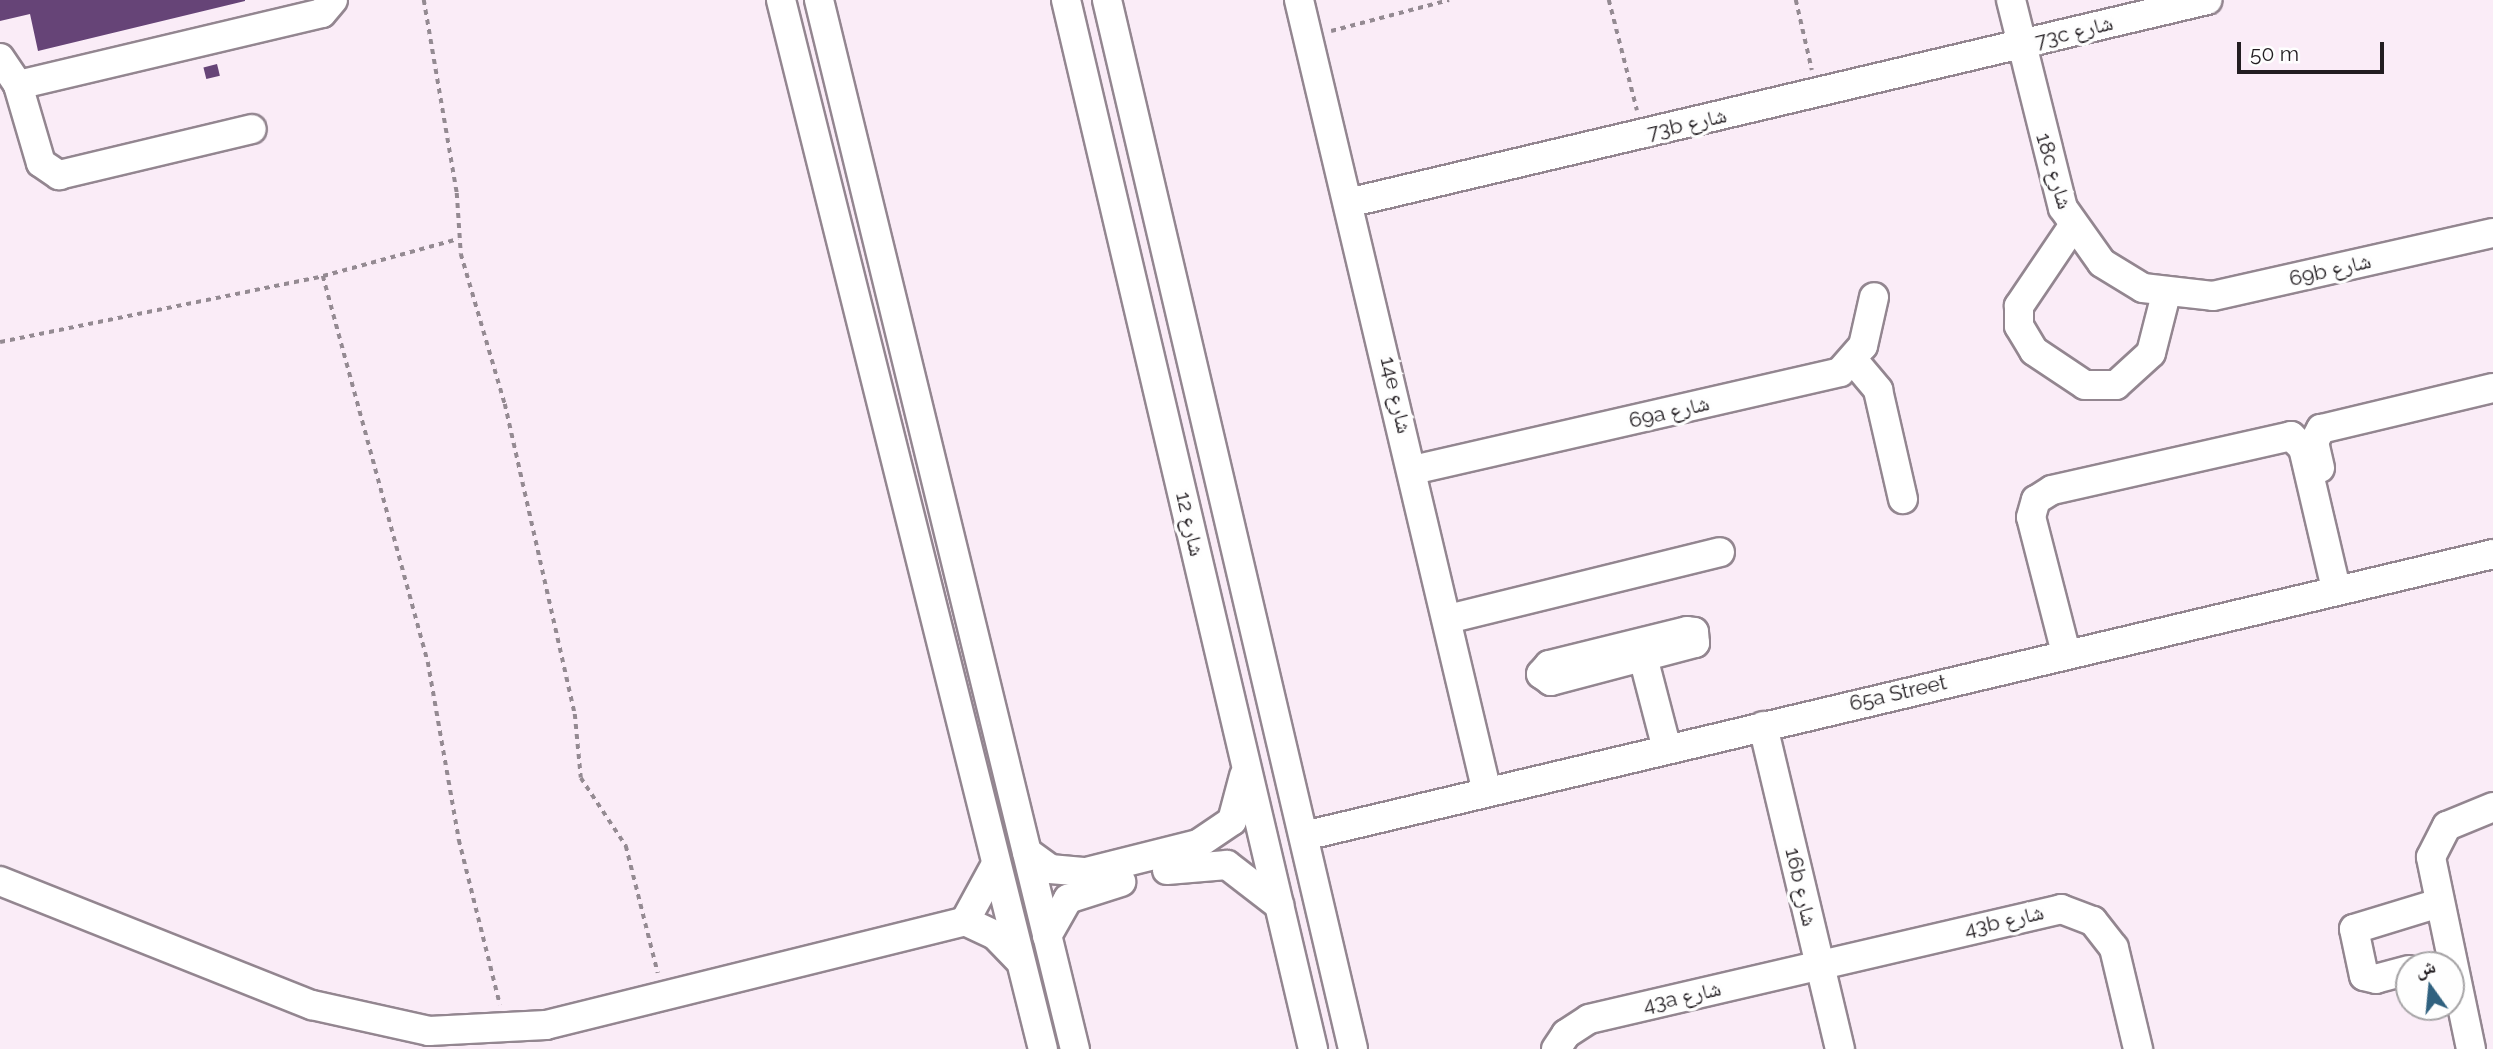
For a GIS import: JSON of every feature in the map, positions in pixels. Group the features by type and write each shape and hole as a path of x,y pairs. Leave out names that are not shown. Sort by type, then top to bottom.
{"street":[{"path":"19,85 322,13 333,0"},
{"path":"781,0 995,866 1043,1049"},
{"path":"819,0 1075,1049"},
{"name":"شارع 12","path":"1066,0 1313,1049"},
{"name":"شارع 12","path":"1107,0 1269,704 1304,836 1353,1049"},
{"name":"14e شارع","path":"1299,0 1352,202 1487,792"},
{"name":"18c شارع","path":"2011,0 2055,189 2073,226 2102,263 2166,294"},
{"name":"73c شارع","path":"2022,45 2207,0"},
{"name":"73b شارع","path":"1352,202 2022,45"},
{"path":"0,58 19,85 41,163 59,175 252,129"},
{"path":"2073,226 2019,306 2022,335 2034,351 2085,384 2126,381 2156,343 2166,294"},
{"name":"69b شارع","path":"2166,294 2213,296 2493,233"},
{"path":"1874,297 1854,361 1878,390 1903,499"},
{"path":"1147,347 1171,378 1193,446 1212,451"},
{"name":"69a شارع","path":"1413,470 1831,375 1854,361"},
{"path":"2342,588 2314,442 2317,433 2493,388"},
{"path":"2066,653 2031,517 2036,500 2052,490 2291,436 2303,448 2342,588"},
{"path":"1448,619 1720,552"},
{"name":"65a Street","path":"1304,836 2066,653 2493,554"},
{"path":"1199,563 1220,568 1245,661 1269,704"},
{"path":"1643,657 1667,749"},
{"name":"16b شارع","path":"1763,726 1840,1049"},
{"path":"1027,852 1050,869 1086,872 1198,844 1236,814 1245,759"},
{"path":"2438,951 2436,904 2431,875 2437,841 2461,816 2493,807"},
{"path":"1047,936 1068,899 1194,863 1227,865 1279,905"},
{"path":"965,921 995,866"},
{"path":"0,881 350,1017 429,1031 506,1031 664,999 965,921 995,935 1019,959"},
{"path":"2395,974 2376,979 2364,975 2354,929 2436,904"},
{"name":"43b شارع","path":"1820,965 2043,910 2078,913 2114,948 2138,1049"},
{"name":"43a شارع","path":"1556,1049 1566,1034 1589,1019 1820,965"},
{"path":"2461,1021 2471,1049"}],"path":[{"path":"424,0 457,193 458,239 505,404 575,714 581,778 626,846 664,999"},
{"path":"1309,36 1450,0"},
{"path":"1609,0 1644,134"},
{"path":"1796,0 1818,93"},
{"path":"0,342 323,276 458,239"},
{"path":"323,276 428,662 459,840 506,1031"}],"building":[{"path":"0,0 245,1 38,51 30,14 0,21"},
{"path":"217,64 220,76 206,79 203,67"}]}
